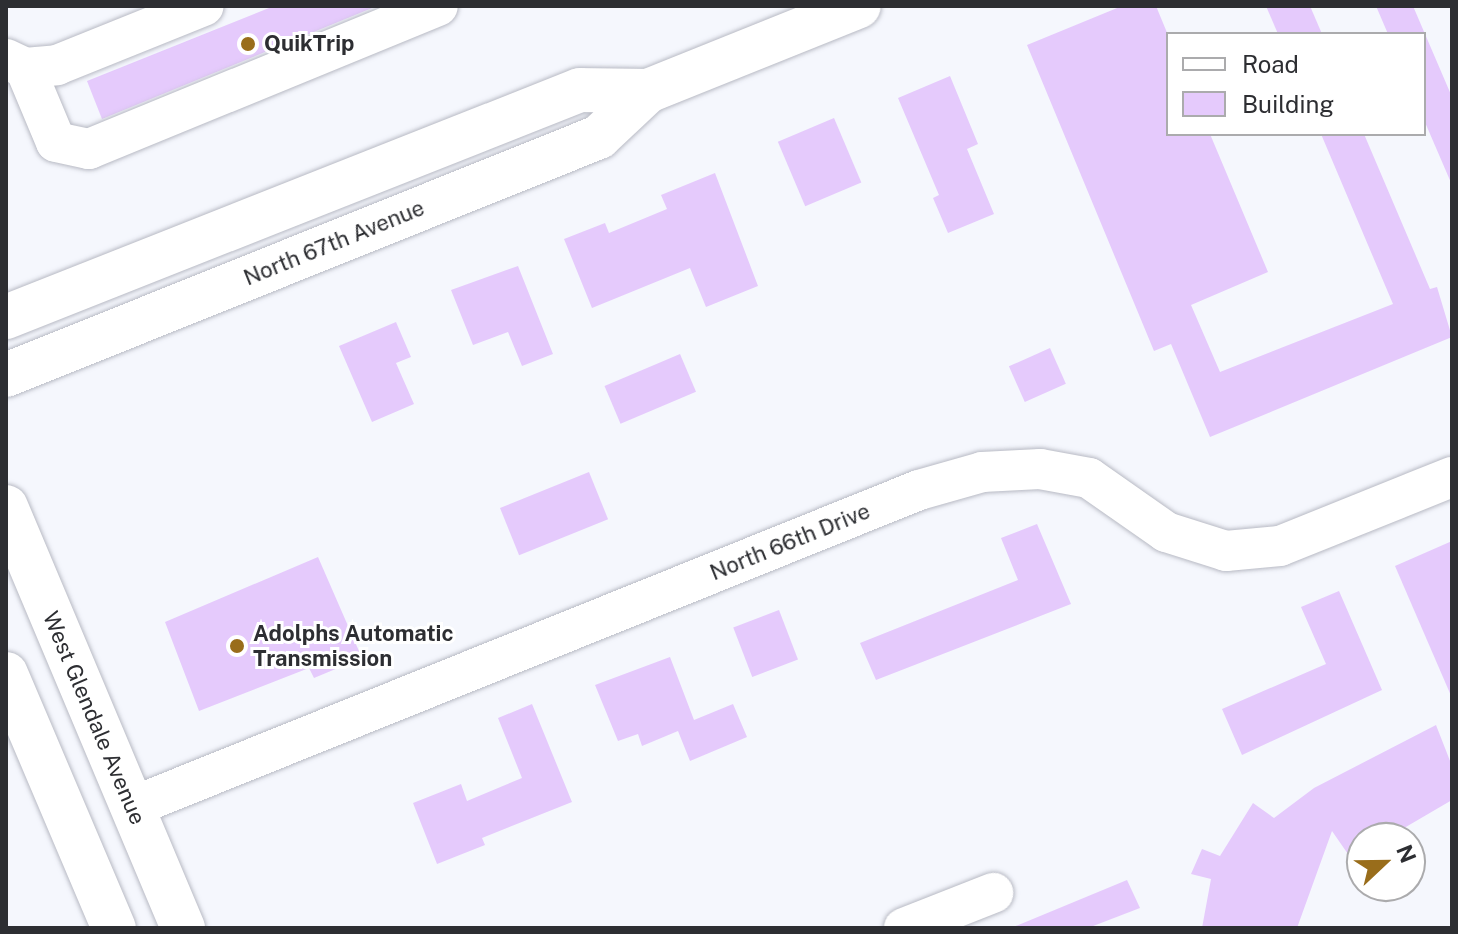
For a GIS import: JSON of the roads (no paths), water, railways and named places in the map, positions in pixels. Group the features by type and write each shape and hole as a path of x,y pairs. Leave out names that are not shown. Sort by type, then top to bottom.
{"main road":[{"name":"North 67th Avenue","path":"6,375 599,137 648,91 859,6"},
{"name":"North 67th Avenue","path":"6,317 580,90 648,91"},
{"name":"West Glendale Avenue","path":"6,507 183,928"},
{"path":"6,674 114,928"}],"street":[{"path":"204,6 57,65 16,64 56,142 89,149 438,6"},
{"name":"North 66th Drive","path":"132,807 919,490 982,472 1040,469 1089,478 1166,532 1226,551 1280,546 1452,477"},
{"path":"904,928 993,893"}],"place":[{"name":"QuikTrip","path":"248,44"},
{"name":"Adolphs Automatic Transmission","path":"237,646"}]}
